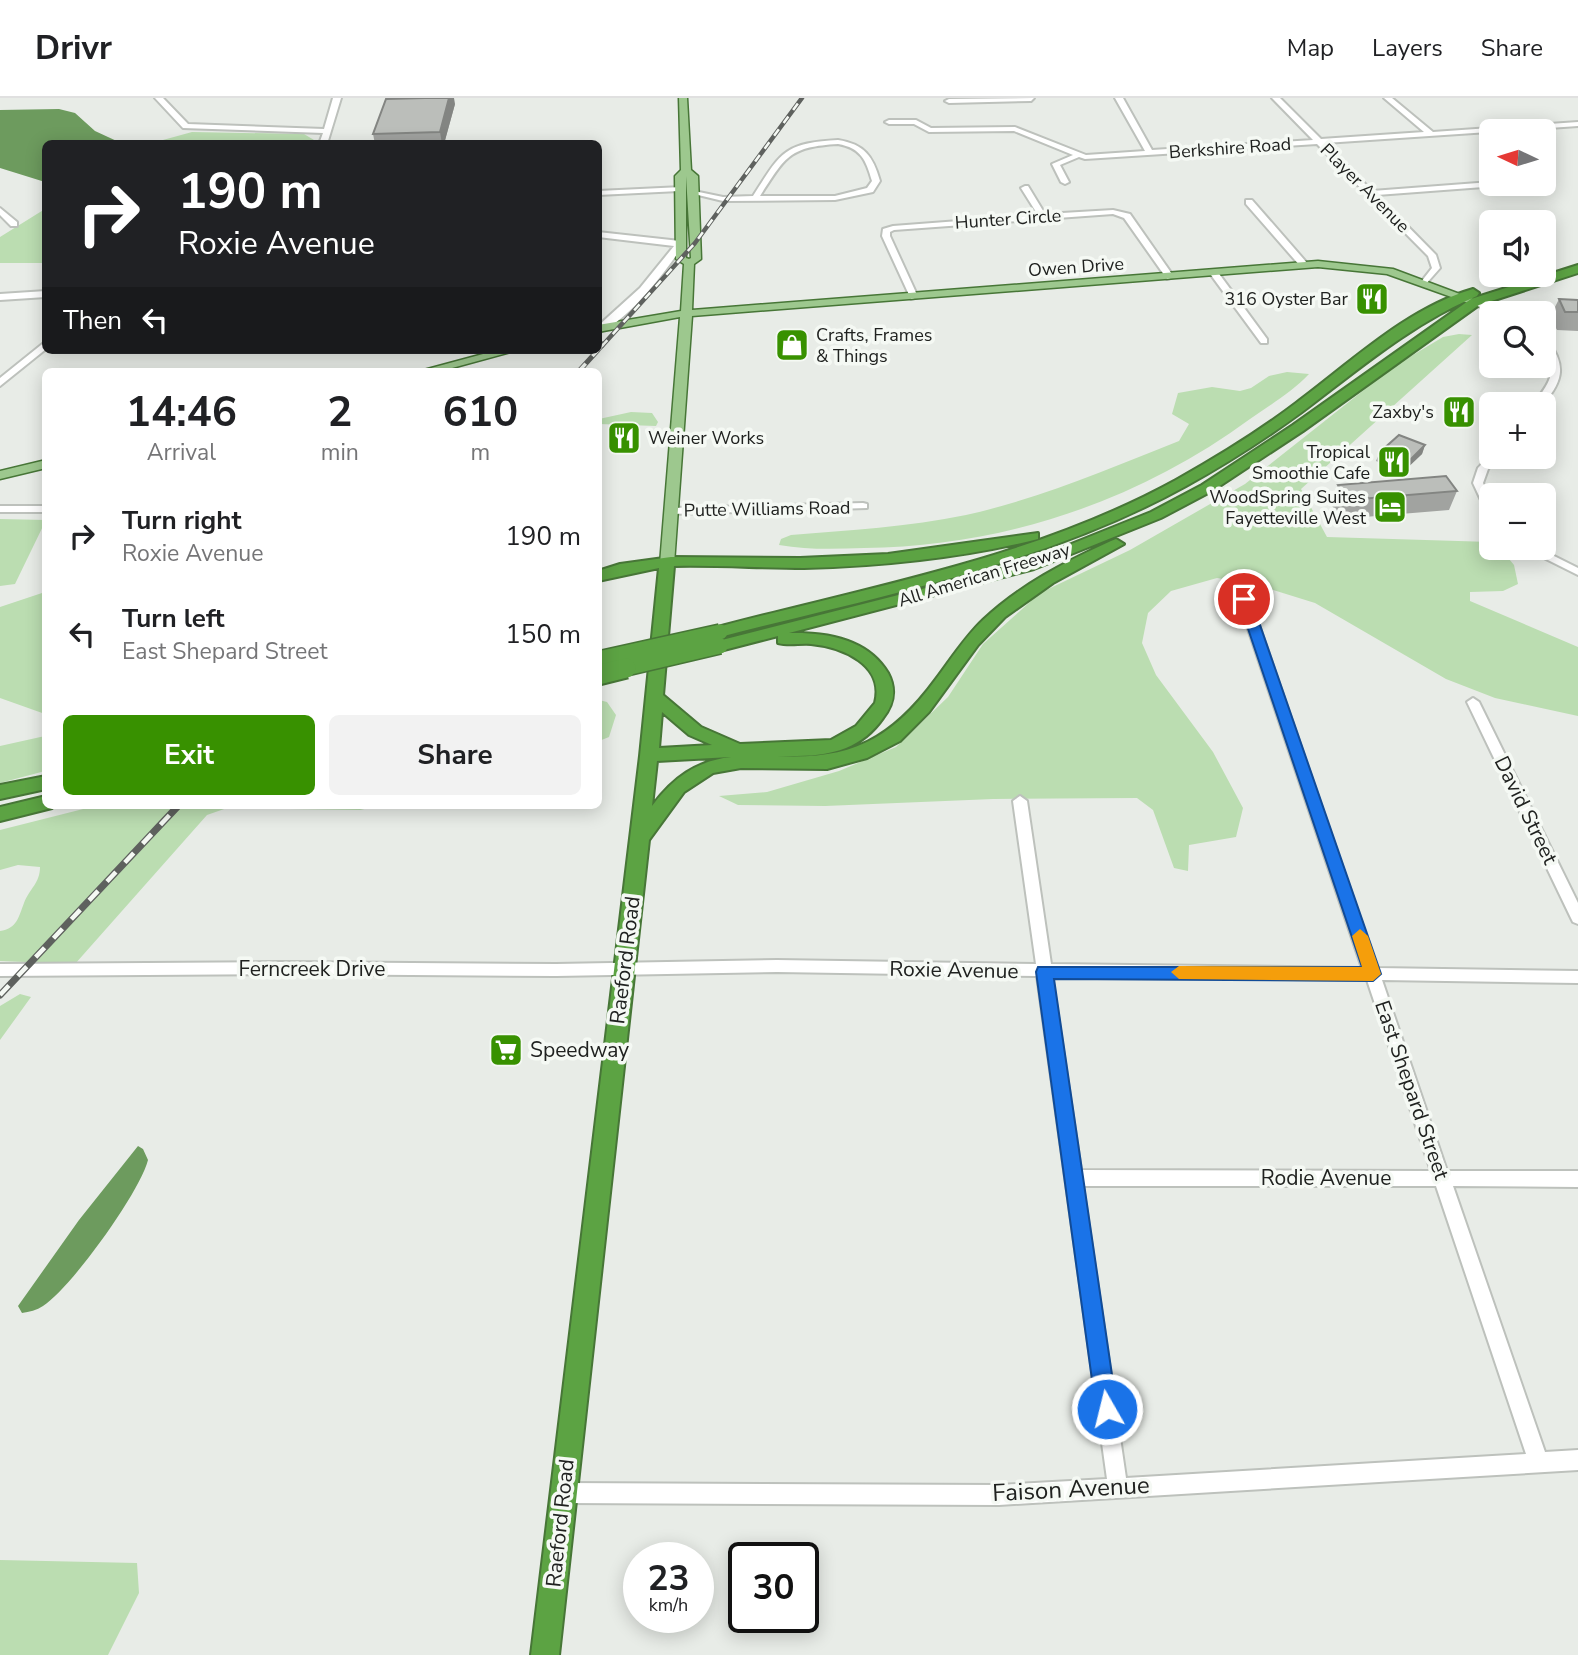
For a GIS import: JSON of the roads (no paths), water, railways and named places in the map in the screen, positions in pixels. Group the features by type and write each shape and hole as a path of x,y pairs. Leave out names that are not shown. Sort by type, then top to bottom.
{"highway":[{"path":"1556,266 1578,260"},
{"path":"1468,300 1578,269"},
{"path":"1468,300 1496,287"},
{"name":"All American Freeway","path":"602,658 720,639 1029,566 1156,515 1207,488 1298,428 1468,300"},
{"name":"All American Freeway","path":"602,673 970,568 1112,517 1206,470 1254,439 1384,344 1468,300"},
{"path":"649,756 675,761 812,764 856,756 877,746 910,723 988,624 1023,595 1081,562 1211,496 1259,465 1298,428"},
{"path":"602,575 628,568 667,564 801,563 927,555 1004,543 1112,517"},
{"name":"Raeford Road","path":"545,1655 649,756 667,564"},
{"path":"649,756 676,751 809,750 836,746 856,736 869,725 886,701 886,690 871,662 830,641 787,638 720,639"},
{"path":"655,697 695,731 721,743 750,750"},
{"path":"639,839 678,788 710,768 732,762"},
{"path":"0,792 42,783"},
{"path":"0,814 42,804"}],"main road":[{"name":"Raeford Road","path":"683,98 686,171"},
{"name":"Raeford Road","path":"686,171 680,176 680,244 681,259 689,263"},
{"name":"Raeford Road","path":"686,171 693,176 695,207 696,259 689,263"},
{"name":"Raeford Road","path":"667,564 688,314 689,263"},
{"name":"Owen Drive","path":"602,328 688,314 1304,265 1364,266 1425,282 1468,300"},
{"path":"438,368 496,354"},
{"path":"0,475 42,465"}],"street":[{"path":"159,98 186,126 326,131"},
{"path":"324,140 337,98"},
{"path":"1119,98 1150,153"},
{"name":"Player Avenue","path":"1276,98 1432,255 1436,268 1425,282"},
{"path":"1388,98 1431,134"},
{"path":"949,102 1031,99"},
{"path":"990,100 994,110"},
{"path":"998,119 1002,128"},
{"name":"Berkshire Road","path":"889,122 916,122 929,130 1002,128 1028,132 1076,156 1578,124"},
{"path":"694,193 723,199 850,197 870,190 876,181 868,153 863,149 838,142 803,144 786,151 755,198"},
{"path":"1065,182 1056,164 1076,156"},
{"path":"1371,193 1479,185"},
{"path":"1025,188 1044,217"},
{"path":"602,193 679,189"},
{"path":"695,207 723,199"},
{"path":"1249,202 1304,265"},
{"path":"0,210 14,224"},
{"name":"Hunter Circle","path":"914,297 886,236 889,229 1107,211 1123,214 1170,277"},
{"path":"602,234 680,244 667,263 619,315 602,327"},
{"path":"1214,273 1264,341"},
{"path":"0,297 42,294"},
{"path":"1468,300 1479,304"},
{"path":"0,383 42,347"},
{"path":"1548,392 1555,384 1558,373 1556,366"},
{"name":"Putte Williams Road","path":"671,511 863,506"},
{"path":"0,509 42,509"},
{"path":"1554,560 1578,572"},
{"name":"East Shepard Street","path":"1244,599 1538,1461"},
{"name":"David Street","path":"1473,702 1578,918"},
{"path":"1020,801 1118,1487"},
{"name":"Roxie Avenue","path":"625,968 778,966 1044,972 1578,977"},
{"name":"Ferncreek Drive","path":"0,970 625,968"},
{"name":"Rodie Avenue","path":"1073,1178 1578,1179"},
{"name":"Faison Avenue","path":"564,1493 999,1495 1578,1460"}],"railway":[{"path":"602,346 695,243 802,98"},
{"path":"582,368 594,354"},
{"path":"0,995 175,809"}],"place":[{"name":"316 Oyster Bar","path":"1372,299"},
{"name":"Crafts, Frames & Things","path":"792,345"},
{"name":"Zaxby's","path":"1459,412"},
{"name":"Weiner Works","path":"624,438"},
{"name":"Tropical Smoothie Cafe","path":"1394,462"},
{"name":"WoodSpring Suites Fayetteville West","path":"1390,507"},
{"name":"Speedway","path":"506,1050"}]}
